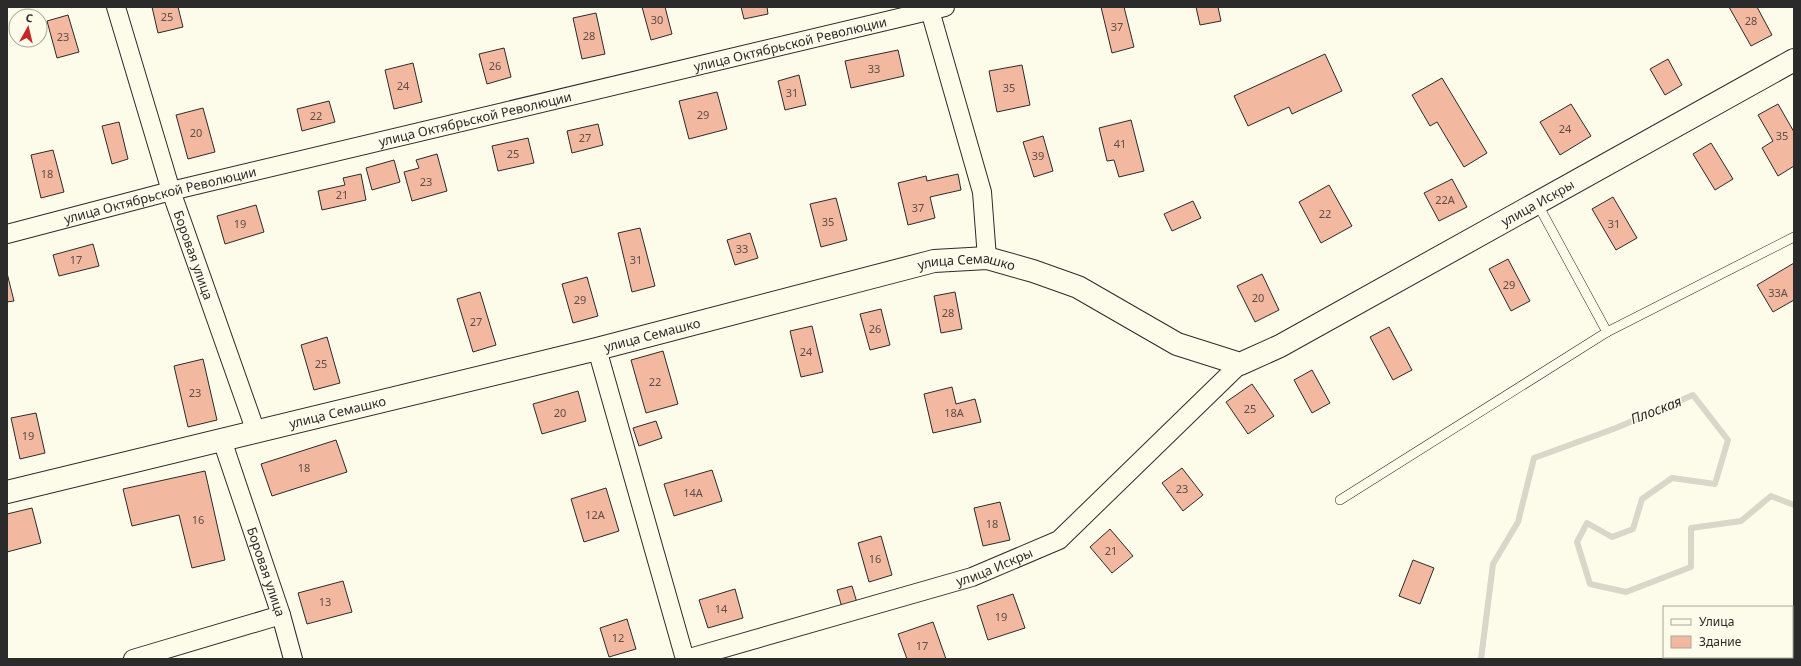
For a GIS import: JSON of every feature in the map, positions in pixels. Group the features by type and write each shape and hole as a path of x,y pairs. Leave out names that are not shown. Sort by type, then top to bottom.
{"main road":[{"name":"улица Искры","path":"1240,364 1280,346 1794,60"},
{"name":"улица Семашко","path":"7,492 597,349 934,261 987,258 1078,287 1177,344 1240,364"}],"street":[{"name":"Боровая улица","path":"116,7 171,191 256,432"},
{"name":"улица Октябрьской Революции","path":"7,234 171,191 935,8"},
{"path":"935,8 982,192 987,258"},
{"path":"597,349 686,659"},
{"name":"улица Искры","path":"686,659 972,577 1059,540 1240,364"},
{"name":"Боровая улица","path":"222,440 282,615 293,659"},
{"path":"133,659 282,615"}],"lane":[{"path":"1537,203 1607,332"},
{"path":"1340,500 1607,332 1794,237"}],"building":[{"path":"152,7 178,7 183,27 158,33"},
{"path":"642,7 665,7 672,34 651,40"},
{"path":"741,7 767,7 768,14 744,19"},
{"path":"1101,7 1124,7 1134,47 1112,53"},
{"path":"1196,7 1218,7 1221,21 1200,25"},
{"path":"1729,7 1757,7 1772,35 1751,46"},
{"path":"596,13 605,54 582,59 573,18"},
{"path":"68,15 79,52 57,58 48,21"},
{"path":"504,48 511,77 487,84 479,54"},
{"path":"898,50 904,76 851,88 845,61"},
{"path":"1325,54 1342,91 1292,114 1289,107 1248,126 1234,96"},
{"path":"1668,59 1682,85 1665,95 1650,69"},
{"path":"413,63 422,102 394,109 385,70"},
{"path":"1022,65 1030,105 997,112 989,71"},
{"path":"799,75 806,105 785,110 778,81"},
{"path":"1442,78 1487,153 1464,167 1437,122 1430,126 1412,95"},
{"path":"717,92 727,129 689,139 679,101"},
{"path":"329,101 335,122 302,131 297,109"},
{"path":"1571,104 1591,136 1560,155 1540,122"},
{"path":"1778,104 1794,132 1794,166 1778,176 1762,148 1773,141 1758,115"},
{"path":"203,108 215,152 188,159 176,115"},
{"path":"1131,120 1144,171 1119,177 1114,160 1107,161 1099,128"},
{"path":"119,122 128,159 112,164 102,126"},
{"path":"598,124 603,145 572,153 567,131"},
{"path":"1043,136 1053,171 1034,177 1023,142"},
{"path":"528,138 534,163 498,171 492,146"},
{"path":"1711,143 1733,179 1715,190 1693,154"},
{"path":"53,150 64,192 41,198 31,155"},
{"path":"437,154 447,191 412,201 404,172 419,168 416,160"},
{"path":"394,160 400,182 372,190 366,168"},
{"path":"361,174 366,200 322,210 318,191 345,185 343,178"},
{"path":"958,174 961,190 930,197 935,218 908,225 898,183 926,176 927,181"},
{"path":"1452,179 1467,207 1439,221 1424,193"},
{"path":"1329,185 1352,226 1321,243 1299,202"},
{"path":"1613,197 1637,238 1616,250 1592,209"},
{"path":"836,198 847,240 821,247 810,204"},
{"path":"1193,201 1201,218 1172,231 1164,214"},
{"path":"256,205 264,232 225,244 217,216"},
{"path":"640,228 655,286 632,292 618,233"},
{"path":"750,233 758,258 735,265 727,240"},
{"path":"93,244 99,266 59,276 53,255"},
{"path":"1508,259 1530,301 1511,311 1489,269"},
{"path":"1794,263 1794,300 1773,312 1757,285"},
{"path":"7,273 14,301 7,302"},
{"path":"1262,274 1279,310 1255,322 1237,286"},
{"path":"587,277 598,316 573,323 562,284"},
{"path":"480,292 496,345 473,352 457,299"},
{"path":"955,292 962,329 941,333 934,296"},
{"path":"881,309 890,345 870,350 860,314"},
{"path":"812,326 823,372 801,377 790,331"},
{"path":"1389,327 1412,370 1393,380 1370,337"},
{"path":"327,337 340,383 314,390 301,345"},
{"path":"663,351 678,404 646,413 631,360"},
{"path":"203,359 217,420 188,427 174,366"},
{"path":"1312,370 1330,403 1312,413 1294,380"},
{"path":"1252,384 1274,416 1248,434 1226,402"},
{"path":"952,387 956,404 975,399 981,422 933,433 924,394"},
{"path":"578,391 586,421 542,434 533,404"},
{"path":"36,413 45,453 20,459 11,418"},
{"path":"656,421 662,438 639,446 633,428"},
{"path":"336,440 347,472 272,496 261,464"},
{"path":"1182,468 1203,495 1183,511 1162,483"},
{"path":"712,470 722,501 674,516 664,484"},
{"path":"205,471 225,560 192,568 179,515 132,526 123,489"},
{"path":"606,488 619,531 584,542 571,499"},
{"path":"1000,502 1010,540 983,546 974,508"},
{"path":"32,508 41,543 7,552 7,514"},
{"path":"1110,529 1133,556 1112,573 1090,547"},
{"path":"881,536 892,575 869,582 858,543"},
{"path":"1413,560 1434,568 1420,604 1399,596"},
{"path":"343,581 352,612 307,624 298,593"},
{"path":"852,586 858,606 843,611 837,590"},
{"path":"735,589 743,618 708,628 699,600"},
{"path":"1013,594 1025,628 988,640 977,606"},
{"path":"627,619 636,649 609,657 600,628"},
{"path":"933,622 946,659 907,659 898,634"}],"waterway":[{"name":"Плоская","path":"1481,659 1493,564 1518,522 1534,458 1616,428 1693,395 1728,440 1715,484 1672,478 1642,499 1633,529 1612,537 1587,523 1577,542 1590,584 1626,592 1691,567 1691,528 1741,521 1771,496 1794,505"}]}
